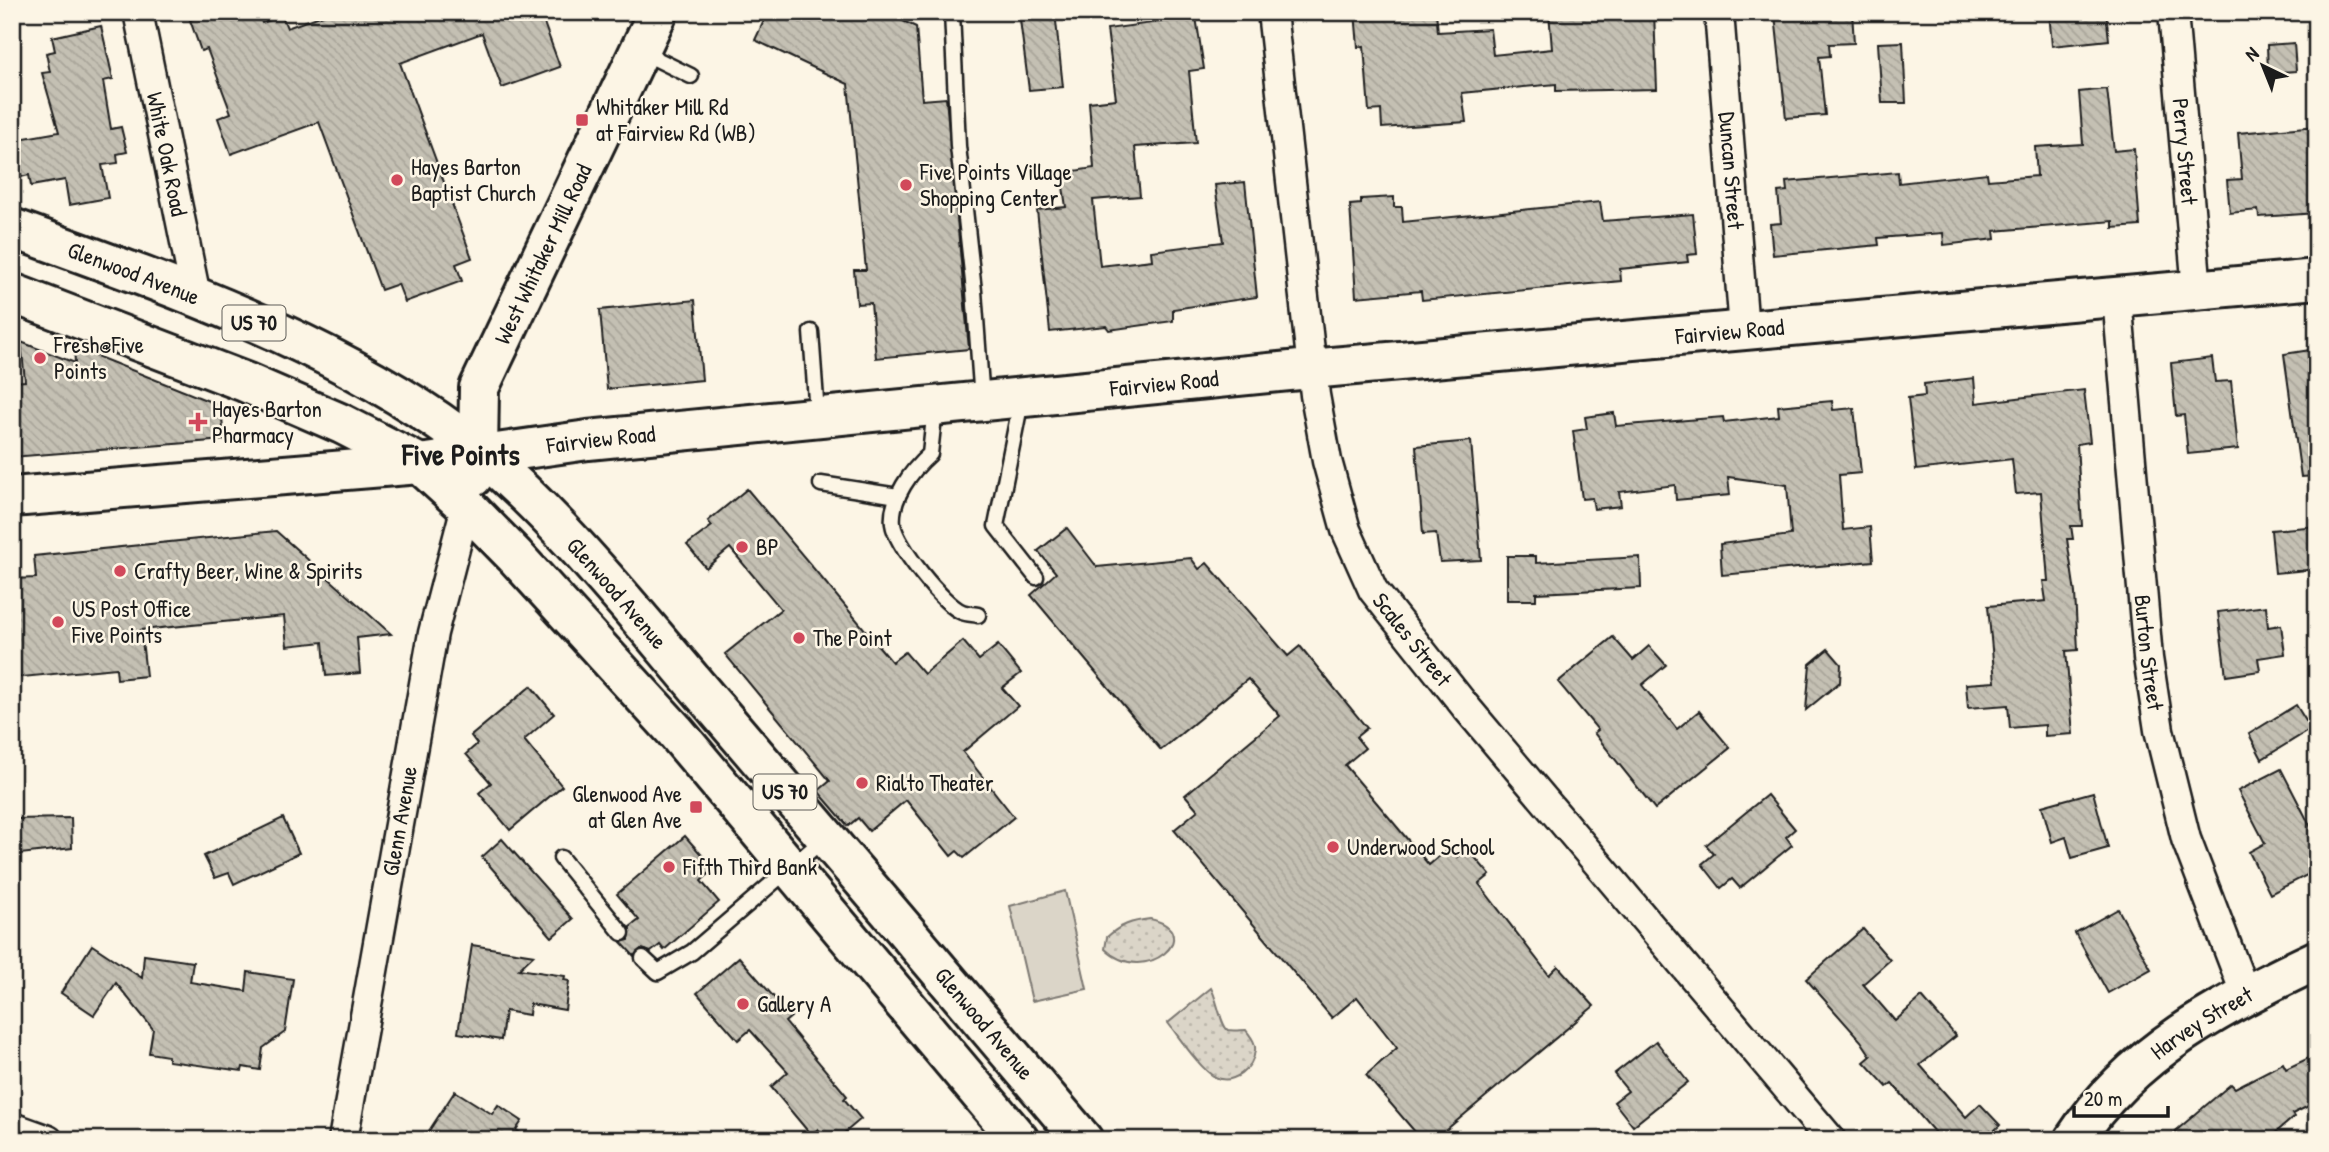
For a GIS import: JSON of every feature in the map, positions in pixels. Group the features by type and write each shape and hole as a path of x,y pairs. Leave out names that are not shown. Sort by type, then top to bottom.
{"main road":[{"name":"West Whitaker Mill Road","path":"466,506 478,454 479,388 658,12"},
{"name":"Glenwood Avenue","path":"12,228 196,296 341,364 440,422 519,488 674,659 1083,1140"},
{"name":"Fairview Road","path":"12,497 419,464 588,440 982,404 1310,369 2317,279"},
{"name":"Glenwood Avenue","path":"12,293 245,382 342,424 419,464 466,506 667,721 1019,1140"},
{"name":"Harvey Street","path":"2074,1140 2084,1125 2146,1058 2245,993 2317,960"}],"street":[{"name":"White Oak Road","path":"138,12 196,296"},
{"name":"Scales Street","path":"1272,12 1310,369 1327,461 1346,530 1373,590 1465,706 1832,1140"},
{"name":"Duncan Street","path":"1719,12 1744,330"},
{"name":"Perry Street","path":"2173,12 2197,290"},
{"name":"Burton Street","path":"2117,297 2148,658 2159,730 2186,839 2245,993"},
{"name":"Glenn Avenue","path":"344,1140 433,633 466,506"},
{"path":"12,1127 48,1140"}],"lane":[{"path":"952,12 958,146 974,291 982,404"},
{"path":"639,51 691,76"},
{"path":"811,332 817,419"},
{"path":"1021,400 996,526 1036,577"},
{"path":"935,408 930,454 916,467 898,496 893,524 913,566 961,612 978,615"},
{"path":"821,484 898,496"},
{"path":"643,958 658,972 692,952 825,838"},
{"path":"561,858 622,933"}],"shaded area":[{"path":"1065,891 1087,989 1032,1001 1010,906"},
{"path":"1150,919 1166,925 1173,934 1172,944 1164,954 1137,963 1121,960 1105,949 1107,937 1117,929 1132,922"},
{"path":"1211,988 1226,1028 1246,1030 1255,1044 1254,1057 1247,1069 1229,1079 1215,1077 1209,1073 1168,1023"}],"building":[{"path":"211,12 258,12 262,23 282,16 287,28 331,12 540,12 560,67 502,88 482,33 400,63 472,258 456,264 462,281 405,302 398,284 381,290 319,122 231,154 218,118 231,113 207,49 201,51 190,20"},
{"name":"Five Points Village Shopping Center","path":"768,12 884,12 916,27 922,100 946,98 969,349 876,358 871,303 857,304 854,270 866,270 848,84 755,40"},
{"path":"1019,12 1055,12 1063,87 1029,90"},
{"path":"1355,12 1436,12 1438,32 1490,29 1493,55 1552,49 1549,12 1654,12 1657,89 1556,91 1556,84 1462,93 1466,122 1382,128 1381,110 1369,111 1364,46 1358,47"},
{"path":"1852,12 1854,43 1829,44 1830,56 1819,57 1825,115 1786,118 1775,15"},
{"path":"2049,12 2106,12 2109,40 2052,46"},
{"path":"1196,17 1204,69 1189,71 1196,143 1135,147 1140,196 1093,200 1100,266 1152,260 1151,251 1223,242 1215,185 1245,182 1257,297 1173,309 1173,321 1109,330 1106,326 1050,332 1037,210 1066,207 1061,173 1094,168 1089,102 1116,99 1107,29"},
{"path":"101,26 113,79 103,81 111,129 121,127 127,152 117,154 118,163 102,165 108,198 69,205 65,180 31,186 29,175 21,177 16,147 21,146 19,139 59,132 42,73 50,72 46,53 55,51 52,37"},
{"path":"1903,42 1906,103 1882,103 1878,43"},
{"path":"2294,43 2296,71 2268,73 2267,45"},
{"path":"2107,89 2114,151 2134,149 2140,226 2113,228 2113,221 1994,231 1995,239 1944,245 1943,233 1878,238 1879,245 1773,255 1770,224 1781,223 1778,192 1787,191 1786,182 1898,172 1899,183 1987,173 1988,180 2037,176 2035,147 2083,144 2079,92"},
{"path":"2317,126 2317,213 2259,217 2258,210 2230,213 2227,180 2242,179 2238,133"},
{"path":"1394,197 1394,207 1402,207 1403,222 1600,202 1603,221 1693,214 1697,254 1687,255 1688,262 1620,269 1621,281 1422,300 1421,291 1356,297 1350,205 1361,204 1361,199"},
{"path":"695,300 702,380 607,389 600,310"},
{"path":"21,342 75,363 74,347 221,406 224,440 12,457 12,382 25,381"},
{"path":"2317,349 2317,476 2301,477 2284,354"},
{"path":"2212,358 2215,382 2231,381 2238,449 2188,454 2184,415 2176,416 2171,363"},
{"path":"1974,378 1976,403 2084,390 2090,442 2077,444 2082,526 2071,526 2073,539 2067,539 2075,593 2078,650 2066,651 2073,734 2045,736 2045,725 2010,728 2008,705 1968,708 1966,684 1995,682 1988,606 2046,601 2043,581 2048,581 2041,492 2016,494 2012,459 1916,470 1908,398 1925,396 1924,384"},
{"path":"1832,401 1833,410 1854,408 1861,473 1839,475 1843,530 1870,527 1873,561 1722,575 1720,544 1791,535 1787,485 1728,477 1730,495 1676,500 1675,485 1619,492 1621,506 1594,509 1592,498 1582,499 1573,431 1587,429 1585,417 1614,413 1616,426 1723,417 1724,422 1779,416 1778,406"},
{"path":"1471,441 1481,560 1440,562 1436,533 1423,534 1416,446"},
{"path":"747,489 892,662 905,652 924,674 963,641 979,660 998,645 1021,673 1002,688 1018,706 963,752 1014,817 964,858 957,851 951,856 906,800 869,831 858,818 848,826 818,791 830,781 725,654 781,609 730,548 706,568 687,545 712,526 708,521"},
{"path":"2317,526 2317,569 2275,573 2271,530"},
{"path":"1067,528 1097,567 1191,558 1199,569 1207,563 1288,656 1300,646 1367,728 1356,737 1365,748 1345,765 1429,865 1449,848 1457,857 1467,848 1490,875 1479,884 1549,975 1558,966 1594,1006 1434,1140 1422,1140 1366,1075 1397,1048 1357,997 1332,1018 1174,830 1198,810 1185,795 1280,716 1248,679 1161,750 1031,595 1056,573 1038,551"},
{"path":"276,531 391,634 357,638 360,673 326,676 323,642 287,646 284,616 141,630 146,676 117,679 116,668 12,678 12,579 36,578 34,556"},
{"path":"1507,556 1536,556 1536,563 1640,557 1641,588 1536,593 1536,600 1507,600"},
{"path":"2266,606 2268,627 2281,625 2285,654 2258,658 2260,671 2226,676 2218,612"},
{"path":"1613,637 1633,660 1649,646 1666,665 1642,685 1677,729 1699,711 1730,748 1655,809 1594,733 1598,730 1558,682"},
{"path":"1828,649 1841,664 1840,682 1806,710 1810,664"},
{"path":"531,686 554,714 524,740 562,786 510,830 479,793 491,783 466,754 477,744 471,736"},
{"path":"2296,705 2311,729 2262,759 2249,734"},
{"path":"2281,769 2317,839 2317,870 2270,894 2249,852 2265,843 2238,791"},
{"path":"2093,792 2108,848 2072,858 2066,837 2052,842 2042,806"},
{"path":"1767,795 1795,829 1786,837 1792,845 1740,888 1732,879 1721,888 1702,864 1714,854 1706,845"},
{"path":"71,818 72,848 12,855 12,819"},
{"path":"283,818 299,853 234,884 229,873 215,878 204,856"},
{"path":"685,836 714,869 701,881 719,902 664,950 660,945 651,952 641,949 634,956 621,942 629,940 630,927 639,920 617,894"},
{"path":"502,839 573,919 552,937 482,857"},
{"path":"2118,909 2151,969 2108,993 2075,933"},
{"path":"1863,929 1890,960 1863,984 1895,1021 1922,997 1956,1036 1920,1065 1966,1117 1980,1104 2000,1125 1985,1140 1941,1140 1892,1083 1887,1087 1864,1062 1871,1056 1861,1041 1806,979"},
{"path":"92,945 142,978 144,955 193,962 190,982 246,991 248,972 293,979 285,1032 263,1048 260,1070 243,1067 242,1071 168,1061 168,1056 149,1053 153,1029 116,983 94,1015 61,993"},
{"path":"472,945 534,955 519,969 565,976 564,980 569,981 565,1010 530,1004 529,1015 505,1011 501,1040 458,1033"},
{"path":"739,957 791,1017 785,1022 847,1096 844,1099 861,1119 836,1140 827,1140 818,1129 811,1135 771,1087 788,1072 750,1030 738,1040 697,993"},
{"path":"1656,1041 1688,1082 1633,1126 1614,1102 1628,1091 1614,1074"},
{"path":"2317,1054 2317,1102 2292,1114 2294,1117 2267,1140 2165,1140 2231,1084 2235,1088 2283,1063 2286,1069"},
{"path":"455,1091 492,1114 498,1105 522,1121 516,1130 532,1140 423,1140"}],"place":[{"name":"Whitaker Mill Rd at Fairview Rd (WB)","path":"582,120"},
{"name":"Hayes Barton Baptist Church","path":"397,180"},
{"name":"Five Points Village Shopping Center","path":"906,185"},
{"name":"Fresh@Five Points","path":"40,358"},
{"name":"Hayes Barton Pharmacy","path":"198,422"},
{"name":"BP","path":"742,547"},
{"name":"Crafty Beer, Wine & Spirits","path":"120,571"},
{"name":"US Post Office Five Points","path":"58,622"},
{"name":"The Point","path":"799,638"},
{"name":"Rialto Theater","path":"862,783"},
{"name":"Glenwood Ave at Glen Ave","path":"696,807"},
{"name":"Underwood School","path":"1333,847"},
{"name":"Fifth Third Bank","path":"669,867"},
{"name":"Gallery A","path":"743,1004"}],"district":[{"name":"Five Points","path":"461,455"}]}
